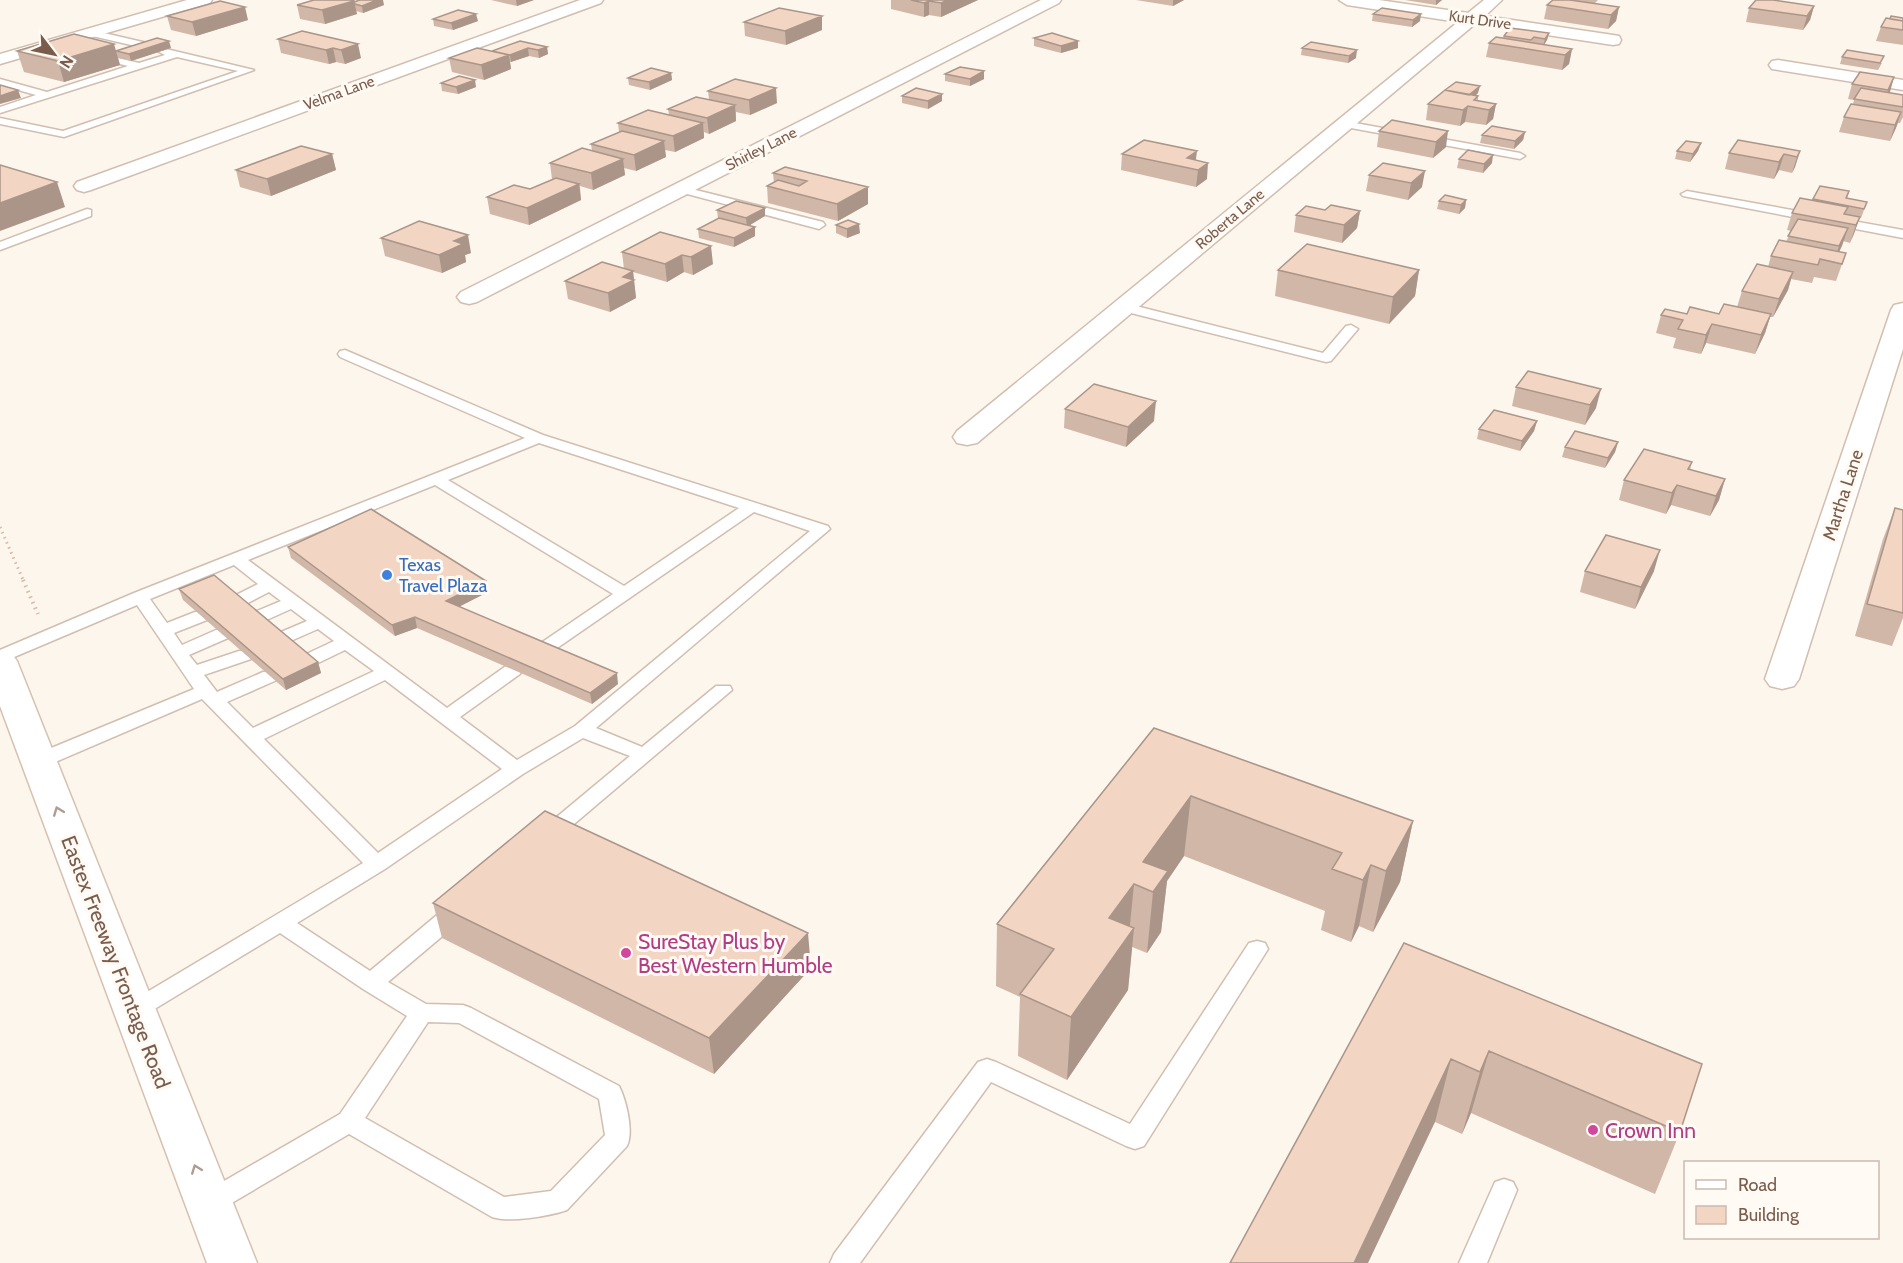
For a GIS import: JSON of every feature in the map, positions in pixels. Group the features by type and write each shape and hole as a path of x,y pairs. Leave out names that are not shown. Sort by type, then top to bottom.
{"street":[{"path":"0,59 204,0"},
{"name":"Velma Lane","path":"84,186 595,0"},
{"name":"Shirley Lane","path":"469,297 1053,0"},
{"name":"Kurt Drive","path":"1347,0 1613,40"},
{"name":"Roberta Lane","path":"967,437 1494,0"},
{"path":"1778,65 1903,85"},
{"name":"Martha Lane","path":"1782,679 1903,310"},
{"name":"Eastex Freeway Frontage Road","path":"0,659 232,1263"}],"lane":[{"path":"91,33 148,46 196,48 175,55"},
{"path":"139,66 103,57 127,53 148,46"},
{"path":"148,46 161,55"},
{"path":"0,110 139,66 161,55 175,55 249,70 64,134 0,121"},
{"path":"1,83 47,95"},
{"path":"7,94 23,89"},
{"path":"1344,124 1520,156"},
{"path":"680,189 819,225"},
{"path":"1687,194 1903,234"},
{"path":"0,246 87,213"},
{"path":"1124,307 1326,358 1352,329"},
{"path":"135,1010 377,864 516,768 582,730 822,529 538,438 345,354"},
{"path":"0,659 140,597 538,438"},
{"path":"436,479 625,594"},
{"path":"541,651 752,506"},
{"path":"236,559 516,768"},
{"path":"236,602 270,585"},
{"path":"140,597 210,696 377,864"},
{"path":"256,618 293,602"},
{"path":"163,631 201,616"},
{"path":"280,639 319,622"},
{"path":"178,653 222,634"},
{"path":"307,661 347,642"},
{"path":"192,673 245,655"},
{"path":"447,717 513,670"},
{"path":"251,737 387,672"},
{"path":"39,761 210,696 270,676"},
{"path":"535,846 723,690"},
{"path":"582,730 645,755"},
{"path":"371,983 471,899"},
{"path":"280,923 371,983 422,1013 463,1014 610,1093 618,1138 558,1202 501,1209 349,1121"},
{"path":"844,1263 987,1069 1135,1138 1257,949"},
{"path":"209,1203 349,1121 422,1013"},
{"path":"1473,1263 1504,1190"}],"path":[{"path":"0,527 48,636"}],"building":[{"path":"314,0 354,1 322,10 297,5"},
{"path":"377,0 362,6 355,4 354,2"},
{"path":"911,0 948,0 941,3 929,1 924,3"},
{"path":"1553,0 1619,7 1611,15 1547,5"},
{"path":"1756,0 1814,6 1807,16 1749,8"},
{"path":"220,1 245,7 192,22 167,16"},
{"path":"779,8 822,16 785,31 744,22"},
{"path":"1382,8 1421,14 1413,20 1373,14"},
{"path":"458,10 476,14 451,23 433,19"},
{"path":"1891,16 1903,18 1903,21 1890,19"},
{"path":"1886,18 1903,21 1903,30 1881,27"},
{"path":"1510,28 1549,33 1545,39 1534,37 1531,40 1504,36"},
{"path":"302,31 358,44 341,50 333,48 326,50 278,39"},
{"path":"1052,33 1078,41 1061,46 1034,38"},
{"path":"74,34 114,44 58,61 17,51"},
{"path":"1496,37 1572,49 1565,55 1489,43"},
{"path":"157,38 169,41 129,54 116,51"},
{"path":"520,41 547,47 538,50 528,48 510,55 492,51"},
{"path":"1311,42 1357,50 1349,56 1302,48"},
{"path":"477,48 509,55 481,65 449,58"},
{"path":"1847,50 1884,56 1880,63 1842,57"},
{"path":"960,67 984,71 970,79 945,74"},
{"path":"651,68 671,73 649,82 628,78"},
{"path":"1860,72 1894,77 1888,90 1852,84"},
{"path":"459,76 475,80 456,87 441,83"},
{"path":"735,79 776,88 749,100 708,91"},
{"path":"1456,82 1480,86 1469,95 1445,90"},
{"path":"0,85 18,90 0,96"},
{"path":"916,88 942,94 928,101 902,96"},
{"path":"1861,88 1903,95 1903,107 1854,99"},
{"path":"1445,90 1478,96 1474,100 1496,104 1489,110 1468,106 1463,110 1428,104"},
{"path":"696,97 735,105 707,118 668,109"},
{"path":"1851,104 1901,112 1895,125 1844,117"},
{"path":"648,110 703,123 673,136 618,123"},
{"path":"1392,120 1448,131 1436,142 1379,131"},
{"path":"1492,126 1525,132 1515,141 1482,135"},
{"path":"622,131 664,141 634,155 591,144"},
{"path":"1144,140 1197,151 1187,158 1208,163 1198,170 1122,154"},
{"path":"1738,140 1800,151 1797,157 1784,154 1779,162 1729,153"},
{"path":"1686,141 1701,143 1693,154 1677,151"},
{"path":"301,146 332,154 267,179 236,170"},
{"path":"582,148 623,159 591,173 550,163"},
{"path":"1468,150 1493,155 1484,164 1459,159"},
{"path":"1383,163 1425,171 1411,183 1369,175"},
{"path":"0,165 57,182 0,203"},
{"path":"785,167 868,187 837,204 767,186 778,180 799,186 807,181 773,173"},
{"path":"556,178 579,184 527,208 487,197 514,185 530,189"},
{"path":"1820,186 1849,191 1846,198 1867,202 1864,209 1813,199"},
{"path":"1445,195 1466,200 1461,205 1439,201"},
{"path":"1800,198 1848,207 1844,214 1860,217 1856,225 1792,213"},
{"path":"736,201 765,208 746,218 717,210"},
{"path":"1331,205 1360,211 1344,225 1296,215 1306,206 1325,210"},
{"path":"719,218 755,227 734,238 698,229"},
{"path":"1798,219 1848,228 1839,246 1788,236"},
{"path":"848,220 859,224 847,229 836,225"},
{"path":"419,221 468,235 454,241 463,244 439,255 381,238"},
{"path":"660,232 711,246 691,257 682,255 665,264 622,252"},
{"path":"1779,240 1846,253 1842,264 1820,259 1818,265 1771,256"},
{"path":"1307,244 1419,270 1393,297 1278,270"},
{"path":"602,262 633,271 623,277 634,280 608,293 565,281"},
{"path":"1757,264 1793,272 1779,299 1742,291"},
{"path":"1724,304 1771,314 1761,335 1712,324 1706,335 1678,329 1683,320 1661,315 1665,309 1687,314 1690,307 1719,314"},
{"path":"1528,371 1601,389 1590,405 1516,387"},
{"path":"1094,384 1156,401 1128,427 1065,409"},
{"path":"1494,410 1537,421 1522,441 1479,429"},
{"path":"1575,431 1618,442 1608,458 1565,447"},
{"path":"1644,449 1692,462 1688,469 1725,479 1716,496 1677,485 1672,493 1624,480"},
{"path":"1895,508 1903,510 1903,613 1867,604"},
{"path":"371,509 486,581 446,601 617,673 590,693 415,617 392,625 288,547"},
{"path":"1606,535 1660,550 1641,587 1585,571"},
{"path":"214,575 318,662 283,679 179,589"},
{"path":"1154,728 1413,821 1386,871 1371,865 1363,880 1332,869 1342,853 1191,796 1143,862 1168,871 1153,892 1134,884 1109,918 1134,928 1071,1017 1020,994 1054,949 997,924"},
{"name":"SureStay Plus by Best Western Humble","path":"545,811 808,933 709,1038 433,903"},
{"path":"1404,943 1702,1064 1680,1132 1489,1051 1480,1072 1451,1059 1354,1263 1230,1263"}],"place":[{"name":"Texas Travel Plaza","path":"387,575"},
{"name":"SureStay Plus by Best Western Humble","path":"626,953"},
{"name":"Crown Inn","path":"1593,1130"}]}
